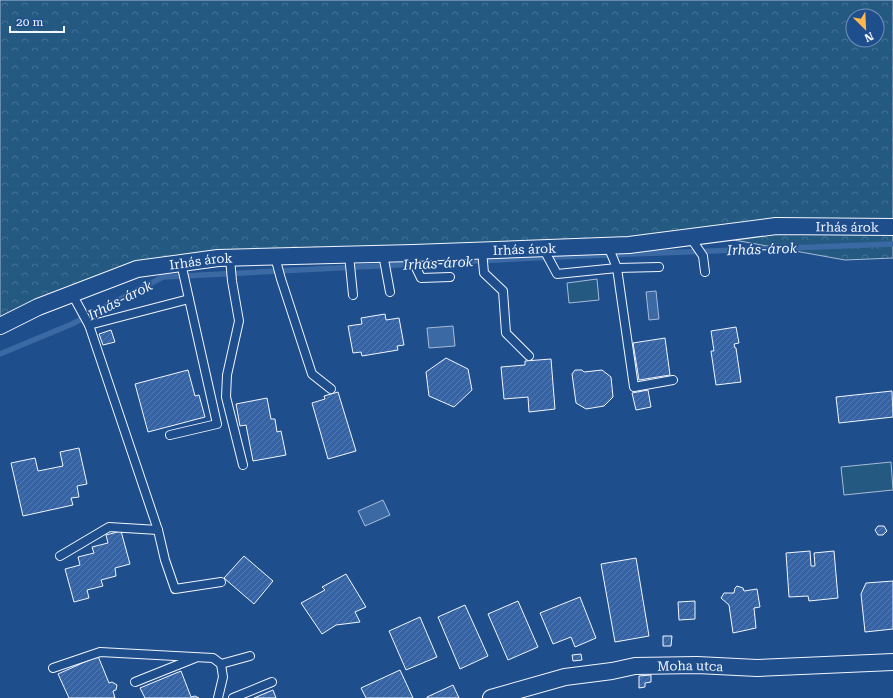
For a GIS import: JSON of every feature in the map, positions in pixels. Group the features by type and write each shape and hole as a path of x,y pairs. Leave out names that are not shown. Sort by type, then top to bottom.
{"street":[{"name":"Irhás árok","path":"0,326 38,307 137,269 180,263 230,258 276,256 384,254 629,245 776,226 893,227"},
{"name":"Moha utca","path":"491,698 565,677 612,671 635,666 690,665 757,668 893,662"}],"lane":[{"path":"690,237 703,256 705,272"},
{"path":"608,246 617,268 634,387 673,380"},
{"path":"543,248 557,274 617,268 659,268"},
{"path":"482,250 484,273 503,291 506,333 530,356"},
{"path":"409,253 421,278 450,277"},
{"path":"349,254 353,296"},
{"path":"384,254 390,292"},
{"path":"276,256 281,279 312,374 332,389"},
{"path":"230,258 232,282 239,321 227,375 226,397 243,465"},
{"path":"170,435 216,424 187,287 180,263"},
{"path":"72,294 90,325 158,530 165,560 175,589 221,582"},
{"path":"90,325 189,299"},
{"path":"60,556 109,527 158,530"},
{"path":"53,668 100,652 213,658 221,664 222,677 218,698"},
{"path":"221,664 250,656"},
{"path":"135,682 198,657"},
{"path":"233,698 272,682"}],"green space":[{"path":"0,0 893,0 893,258 845,260 734,240 137,269 0,326"},
{"path":"597,279 599,300 569,303 567,283"},
{"path":"891,462 893,490 844,495 841,467"}],"shaded area":[{"path":"656,291 659,319 649,320 646,292"},
{"path":"453,326 455,346 429,348 427,328"},
{"path":"383,500 390,515 365,526 358,511"}],"building":[{"path":"385,314 386,320 399,318 404,345 397,346 398,350 362,356 361,352 353,353 348,326 362,324 361,318"},
{"path":"736,327 739,343 734,344 736,348 741,382 716,385 711,351 714,351 711,331"},
{"path":"111,330 115,342 103,345 99,334"},
{"path":"665,338 670,375 639,380 633,343"},
{"path":"446,358 468,369 472,390 454,407 429,396 426,372"},
{"path":"551,359 555,409 529,412 528,397 504,399 501,367 525,365 525,361"},
{"path":"188,370 195,396 199,395 205,417 148,432 135,384"},
{"path":"575,370 582,370 584,372 602,370 611,377 613,397 604,406 586,409 576,403 572,374"},
{"path":"648,390 651,407 636,410 632,393"},
{"path":"892,391 893,417 839,423 836,397"},
{"path":"338,392 356,451 328,459 312,403 325,399 324,396"},
{"path":"267,398 271,419 275,419 277,432 281,431 286,455 253,461 246,425 240,426 236,404"},
{"path":"79,448 87,484 77,486 79,497 71,498 73,505 23,516 11,463 35,458 38,471 63,466 60,452"},
{"path":"878,526 884,526 887,531 883,535 878,535 875,530"},
{"path":"121,531 130,564 115,568 116,576 101,580 103,586 87,590 89,598 74,602 65,569 80,565 78,557 94,553 92,547 108,543 106,535"},
{"path":"810,551 811,566 815,566 814,553 834,551 838,598 809,601 808,596 789,597 786,553"},
{"path":"244,556 273,581 254,604 224,578"},
{"path":"636,558 649,636 615,642 601,564"},
{"path":"346,574 366,607 355,612 360,622 336,625 322,634 301,603 325,590 322,587"},
{"path":"893,581 893,629 865,632 861,594 866,583"},
{"path":"737,586 743,588 744,591 757,589 760,607 754,608 756,628 733,633 729,605 721,598 724,593 734,593"},
{"path":"580,597 596,638 575,647 571,637 553,644 540,613"},
{"path":"518,601 538,647 508,660 488,614"},
{"path":"695,601 695,619 679,620 678,602"},
{"path":"465,605 488,656 460,669 438,617"},
{"path":"420,617 437,657 406,670 389,631"},
{"path":"663,636 672,636 671,646 663,646"},
{"path":"581,654 582,660 573,661 572,655"},
{"path":"98,656 109,683 112,682 117,685 116,690 113,691 115,698 69,698 58,674"},
{"path":"400,670 413,698 366,698 361,688"},
{"path":"181,671 191,697 195,696 199,698 145,698 140,688"},
{"path":"651,675 651,682 645,683 645,687 639,688 639,676"},
{"path":"453,685 459,698 427,698 427,697"},
{"path":"273,690 276,698 254,698"}],"waterway":[{"name":"Irhás-árok","path":"0,354 72,324 163,277 554,257 893,244"}]}
